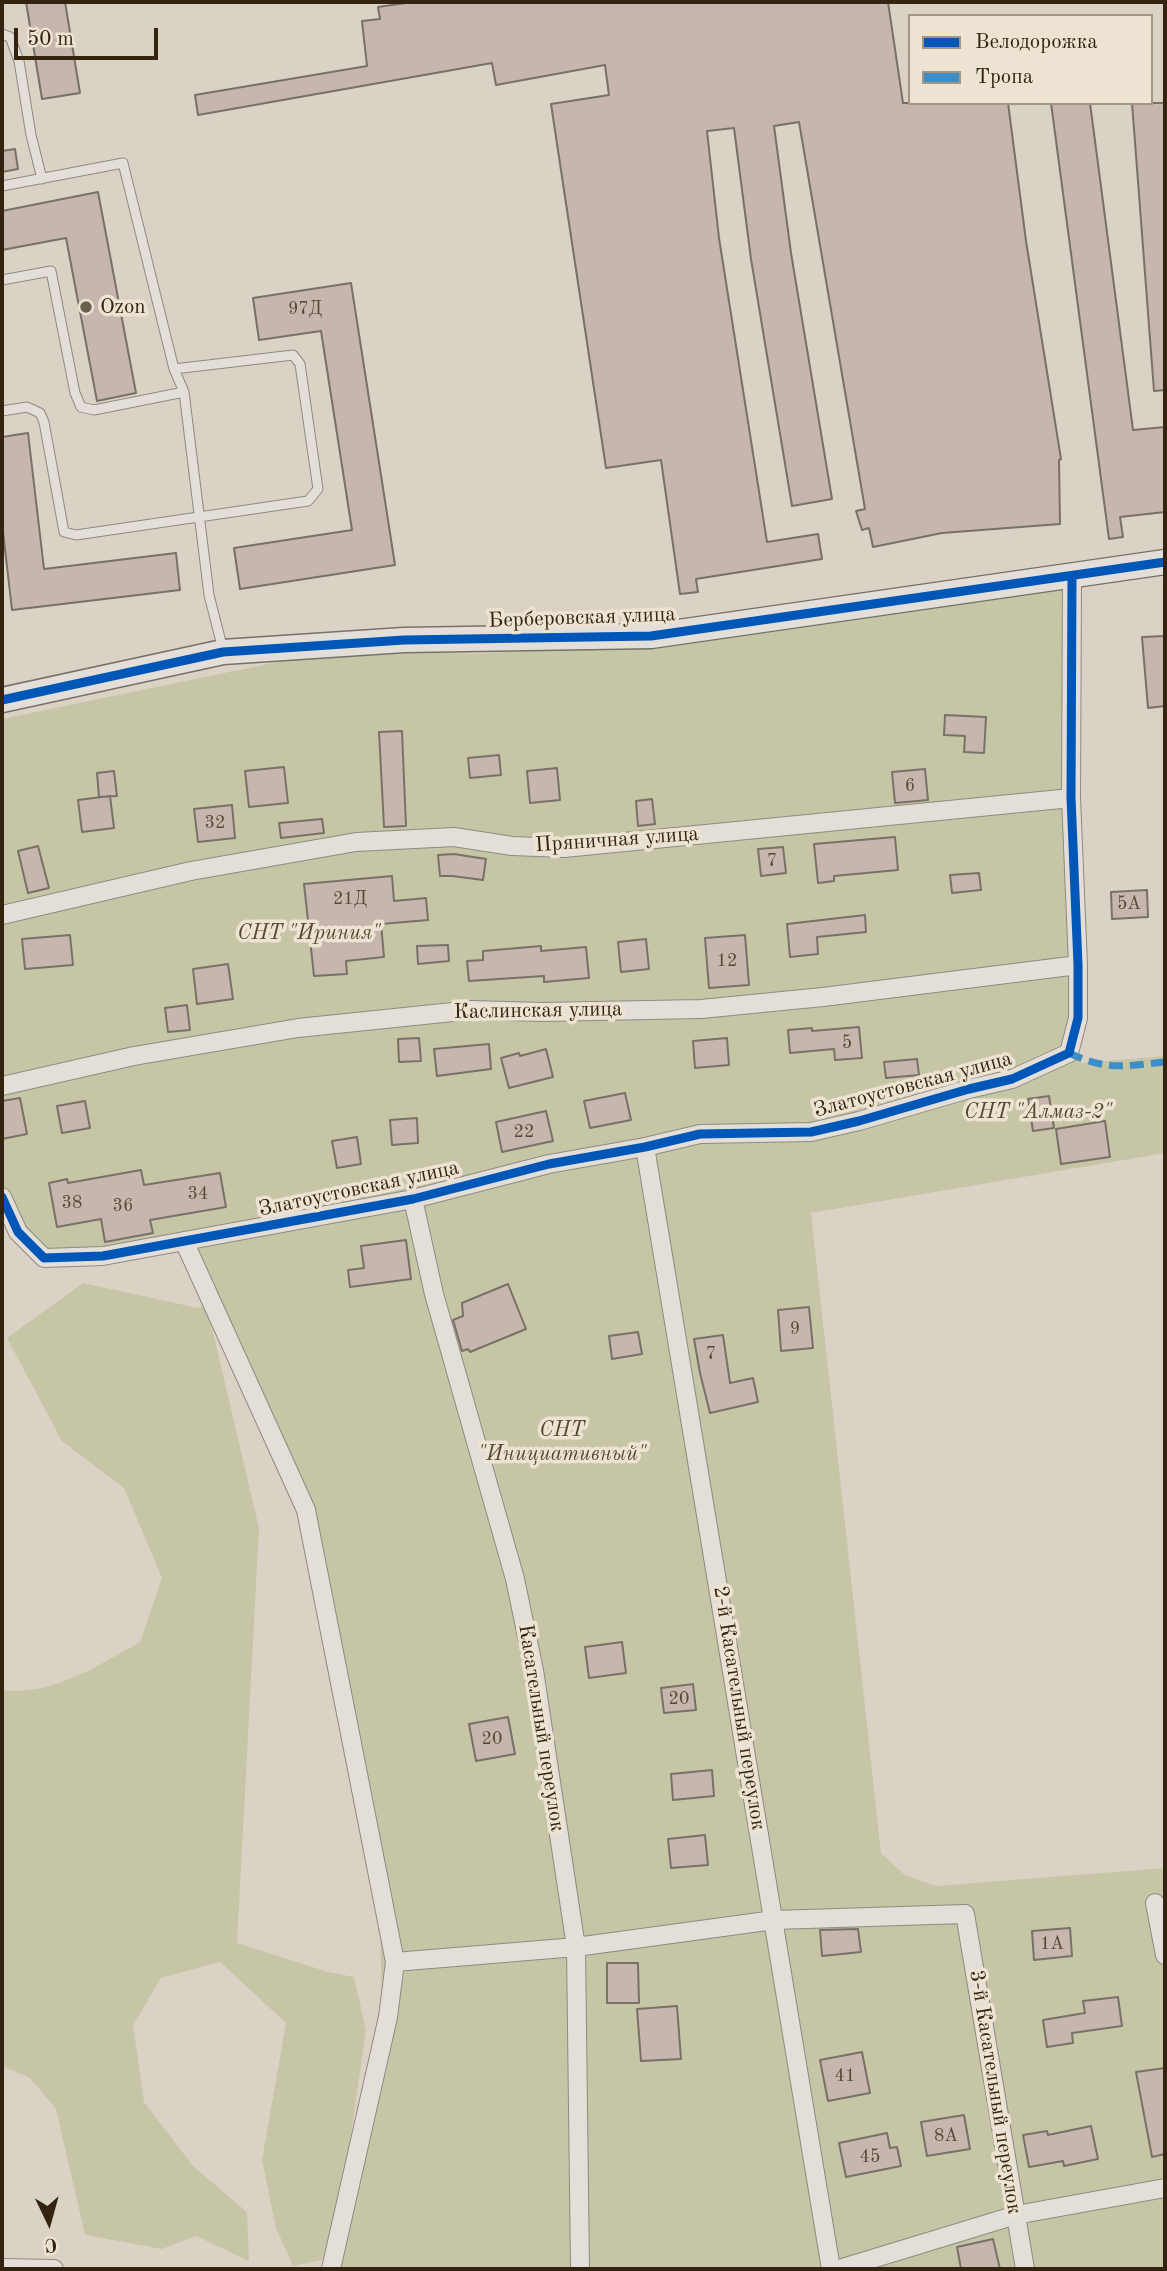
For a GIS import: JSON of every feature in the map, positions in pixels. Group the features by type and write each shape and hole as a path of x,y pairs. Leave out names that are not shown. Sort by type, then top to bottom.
{"street":[{"name":"Берберовская улица","path":"2,699 223,652 404,640 652,636 1165,562"},
{"name":"Златоустовская улица","path":"2,1197 18,1232 44,1258 103,1256 413,1199 549,1164 700,1134 811,1132 859,1121 969,1088 1012,1079 1069,1053 1078,1018 1072,798 1072,576"},
{"name":"Пряничная улица","path":"2,915 191,871 356,842 454,837 512,846 564,848 1072,798"},
{"name":"Каслинская улица","path":"2,1086 134,1056 298,1028 471,1010 542,1012 701,1009 823,997 1078,965"},
{"name":"2-й Касательный переулок","path":"645,1147 831,2269"},
{"name":"Касательный переулок","path":"413,1199 435,1294 515,1579 534,1670 576,1947 580,2269"},
{"path":"184,1241 306,1510 395,1962 388,2017 331,2269"},
{"path":"1155,1903 1165,1955"},
{"name":"3-й Касательный переулок","path":"774,1920 965,1914 1025,2269"},
{"path":"395,1962 576,1947 774,1920"},
{"path":"839,2269 1016,2215 1165,2188"},
{"path":"2,2268 54,2269"}],"lane":[{"path":"2,34 10,37 19,61 31,135 42,179"},
{"path":"2,186 123,163 174,369 184,393 209,595 223,652"},
{"path":"2,280 51,271 75,393 81,407 94,410 184,393"},
{"path":"2,411 27,407 40,413 44,422 64,532 76,535 308,501 318,489 300,364 293,355 174,369"}],"green space":[{"path":"1066,583 1075,1024 1081,1063 1165,1056 1165,1153 811,1213 881,1853 905,1875 936,1886 1165,1868 1165,2269 324,2269 326,2259 293,2266 276,2228 262,2160 286,2023 220,1962 161,1978 133,2025 144,2102 193,2166 247,2212 249,2261 196,2236 162,2249 85,2235 56,2109 30,2078 2,2066 2,1690 21,1691 57,1684 140,1642 162,1578 124,1488 62,1441 7,1338 83,1283 198,1308 206,1306 176,1238 89,1250 44,1252 19,1238 2,1182 2,719 340,649 475,654 686,640","holes":["208,1311 300,1512 380,1922 382,2012 347,2162 366,2030 354,1977 328,1972 237,1943 259,1528"]}],"building":[{"path":"26,2 65,2 80,93 42,99"},
{"path":"413,2 888,2 903,103 1008,105 1026,241 1061,459 1060,524 942,533 873,547 869,528 862,530 856,511 865,509 799,122 774,126 791,253 832,499 792,506 751,259 734,128 707,131 719,238 767,542 818,534 822,559 696,579 698,592 680,594 661,460 606,468 551,104 609,95 605,65 496,85 492,63 198,115 195,95 367,66 362,21 380,19 378,7"},
{"path":"1165,103 1165,390 1154,391 1132,105"},
{"path":"1051,105 1090,105 1133,430 1165,427 1165,512 1120,517 1123,537 1109,539"},
{"path":"15,149 18,169 2,172 2,151"},
{"path":"98,192 136,393 97,401 66,238 2,250 2,211"},
{"path":"351,283 395,565 240,589 234,548 352,530 321,331 259,340 253,298"},
{"path":"28,433 44,569 176,553 180,590 12,610 2,523 2,437"},
{"path":"1165,636 1165,706 1148,708 1142,637"},
{"path":"945,715 986,717 984,753 964,752 965,736 944,735"},
{"path":"402,731 406,826 384,827 379,732"},
{"path":"499,755 501,775 470,778 468,758"},
{"path":"284,767 288,803 249,807 245,771"},
{"path":"557,768 560,800 530,803 527,771"},
{"path":"925,769 928,800 895,803 892,772"},
{"path":"114,771 117,796 99,797 97,773"},
{"path":"110,796 114,828 82,832 78,800"},
{"path":"652,799 655,824 638,826 636,801"},
{"path":"232,805 235,838 198,842 194,809"},
{"path":"322,819 324,833 281,838 279,823"},
{"path":"895,837 898,870 834,876 834,881 818,883 814,844"},
{"path":"38,846 49,888 28,893 18,851"},
{"path":"783,847 786,873 761,876 758,849"},
{"path":"454,854 486,859 483,880 440,876 438,855"},
{"path":"979,873 981,890 952,893 950,875"},
{"path":"392,876 394,901 426,898 428,920 381,924 384,957 346,961 347,974 314,976 304,884"},
{"path":"1147,890 1148,917 1112,919 1111,892"},
{"path":"865,915 866,932 817,937 818,954 790,957 787,924"},
{"path":"70,935 73,965 25,969 22,939"},
{"path":"745,935 749,985 709,988 705,938"},
{"path":"646,939 649,969 621,972 618,942"},
{"path":"448,945 449,961 418,964 417,946"},
{"path":"541,946 541,951 586,947 589,978 544,982 544,976 469,981 467,961 483,960 483,951"},
{"path":"228,964 233,999 197,1004 193,969"},
{"path":"187,1005 190,1030 168,1032 165,1008"},
{"path":"859,1027 862,1058 835,1060 834,1049 790,1053 788,1030"},
{"path":"419,1038 421,1061 399,1062 398,1039"},
{"path":"727,1038 729,1065 695,1068 693,1041"},
{"path":"489,1044 491,1069 437,1076 434,1049"},
{"path":"546,1049 553,1077 509,1088 501,1058"},
{"path":"917,1059 919,1075 886,1078 884,1062"},
{"path":"625,1093 631,1120 590,1128 584,1101"},
{"path":"1049,1096 1054,1128 1033,1131 1028,1099"},
{"path":"20,1098 27,1134 2,1139 2,1101"},
{"path":"85,1101 90,1128 62,1133 57,1106"},
{"path":"546,1111 553,1141 502,1152 496,1122"},
{"path":"417,1118 418,1143 392,1145 390,1120"},
{"path":"1105,1121 1110,1157 1061,1164 1056,1129"},
{"path":"357,1137 361,1164 337,1168 332,1141"},
{"path":"141,1170 144,1185 220,1173 226,1207 150,1220 153,1233 105,1242 101,1219 57,1227 49,1183 67,1179 68,1183"},
{"path":"406,1240 411,1279 350,1287 348,1270 364,1268 361,1246"},
{"path":"508,1284 526,1329 470,1352 468,1349 462,1351 453,1320 463,1316 462,1303"},
{"path":"809,1307 813,1348 781,1351 778,1310"},
{"path":"638,1332 642,1354 612,1359 609,1336"},
{"path":"723,1335 730,1383 753,1378 758,1402 710,1413 694,1339"},
{"path":"622,1642 626,1673 589,1678 585,1647"},
{"path":"693,1684 696,1710 664,1713 661,1688"},
{"path":"508,1717 515,1754 476,1761 469,1724"},
{"path":"712,1770 714,1796 673,1800 671,1774"},
{"path":"705,1835 708,1865 671,1868 668,1839"},
{"path":"1070,1928 1072,1956 1034,1960 1032,1931"},
{"path":"858,1929 861,1952 822,1956 820,1930"},
{"path":"607,1963 638,1963 639,2003 607,2003"},
{"path":"1118,1997 1122,2026 1072,2033 1073,2043 1047,2047 1043,2020 1085,2013 1083,2001"},
{"path":"677,2006 681,2059 641,2061 637,2009"},
{"path":"862,2052 870,2093 828,2101 820,2060"},
{"path":"1165,2068 1165,2154 1152,2157 1136,2072"},
{"path":"964,2115 970,2149 927,2156 921,2122"},
{"path":"1091,2126 1098,2159 1064,2166 1063,2161 1029,2167 1023,2135 1047,2131 1048,2135"},
{"path":"887,2133 890,2148 897,2147 901,2166 846,2177 839,2143"},
{"path":"993,2239 1000,2269 961,2269 957,2247"}],"marked path":[{"path":"1069,1053 1106,1065 1165,1062"}],"cycle path":[{"path":"2,700 223,652 404,640 651,636 1165,562"},
{"path":"2,1197 18,1232 44,1258 103,1256 413,1199 549,1164 700,1134 811,1132 1012,1079 1069,1053 1078,1018 1071,798 1072,576"}],"place":[{"name":"Ozon","path":"86,307"}],"park label":[{"name":"СНТ \"Ириния\"","path":"309,933"},
{"name":"СНТ \"Алмаз-2\"","path":"1038,1112"},
{"name":"СНТ \"Инициативный\"","path":"562,1442"}]}
